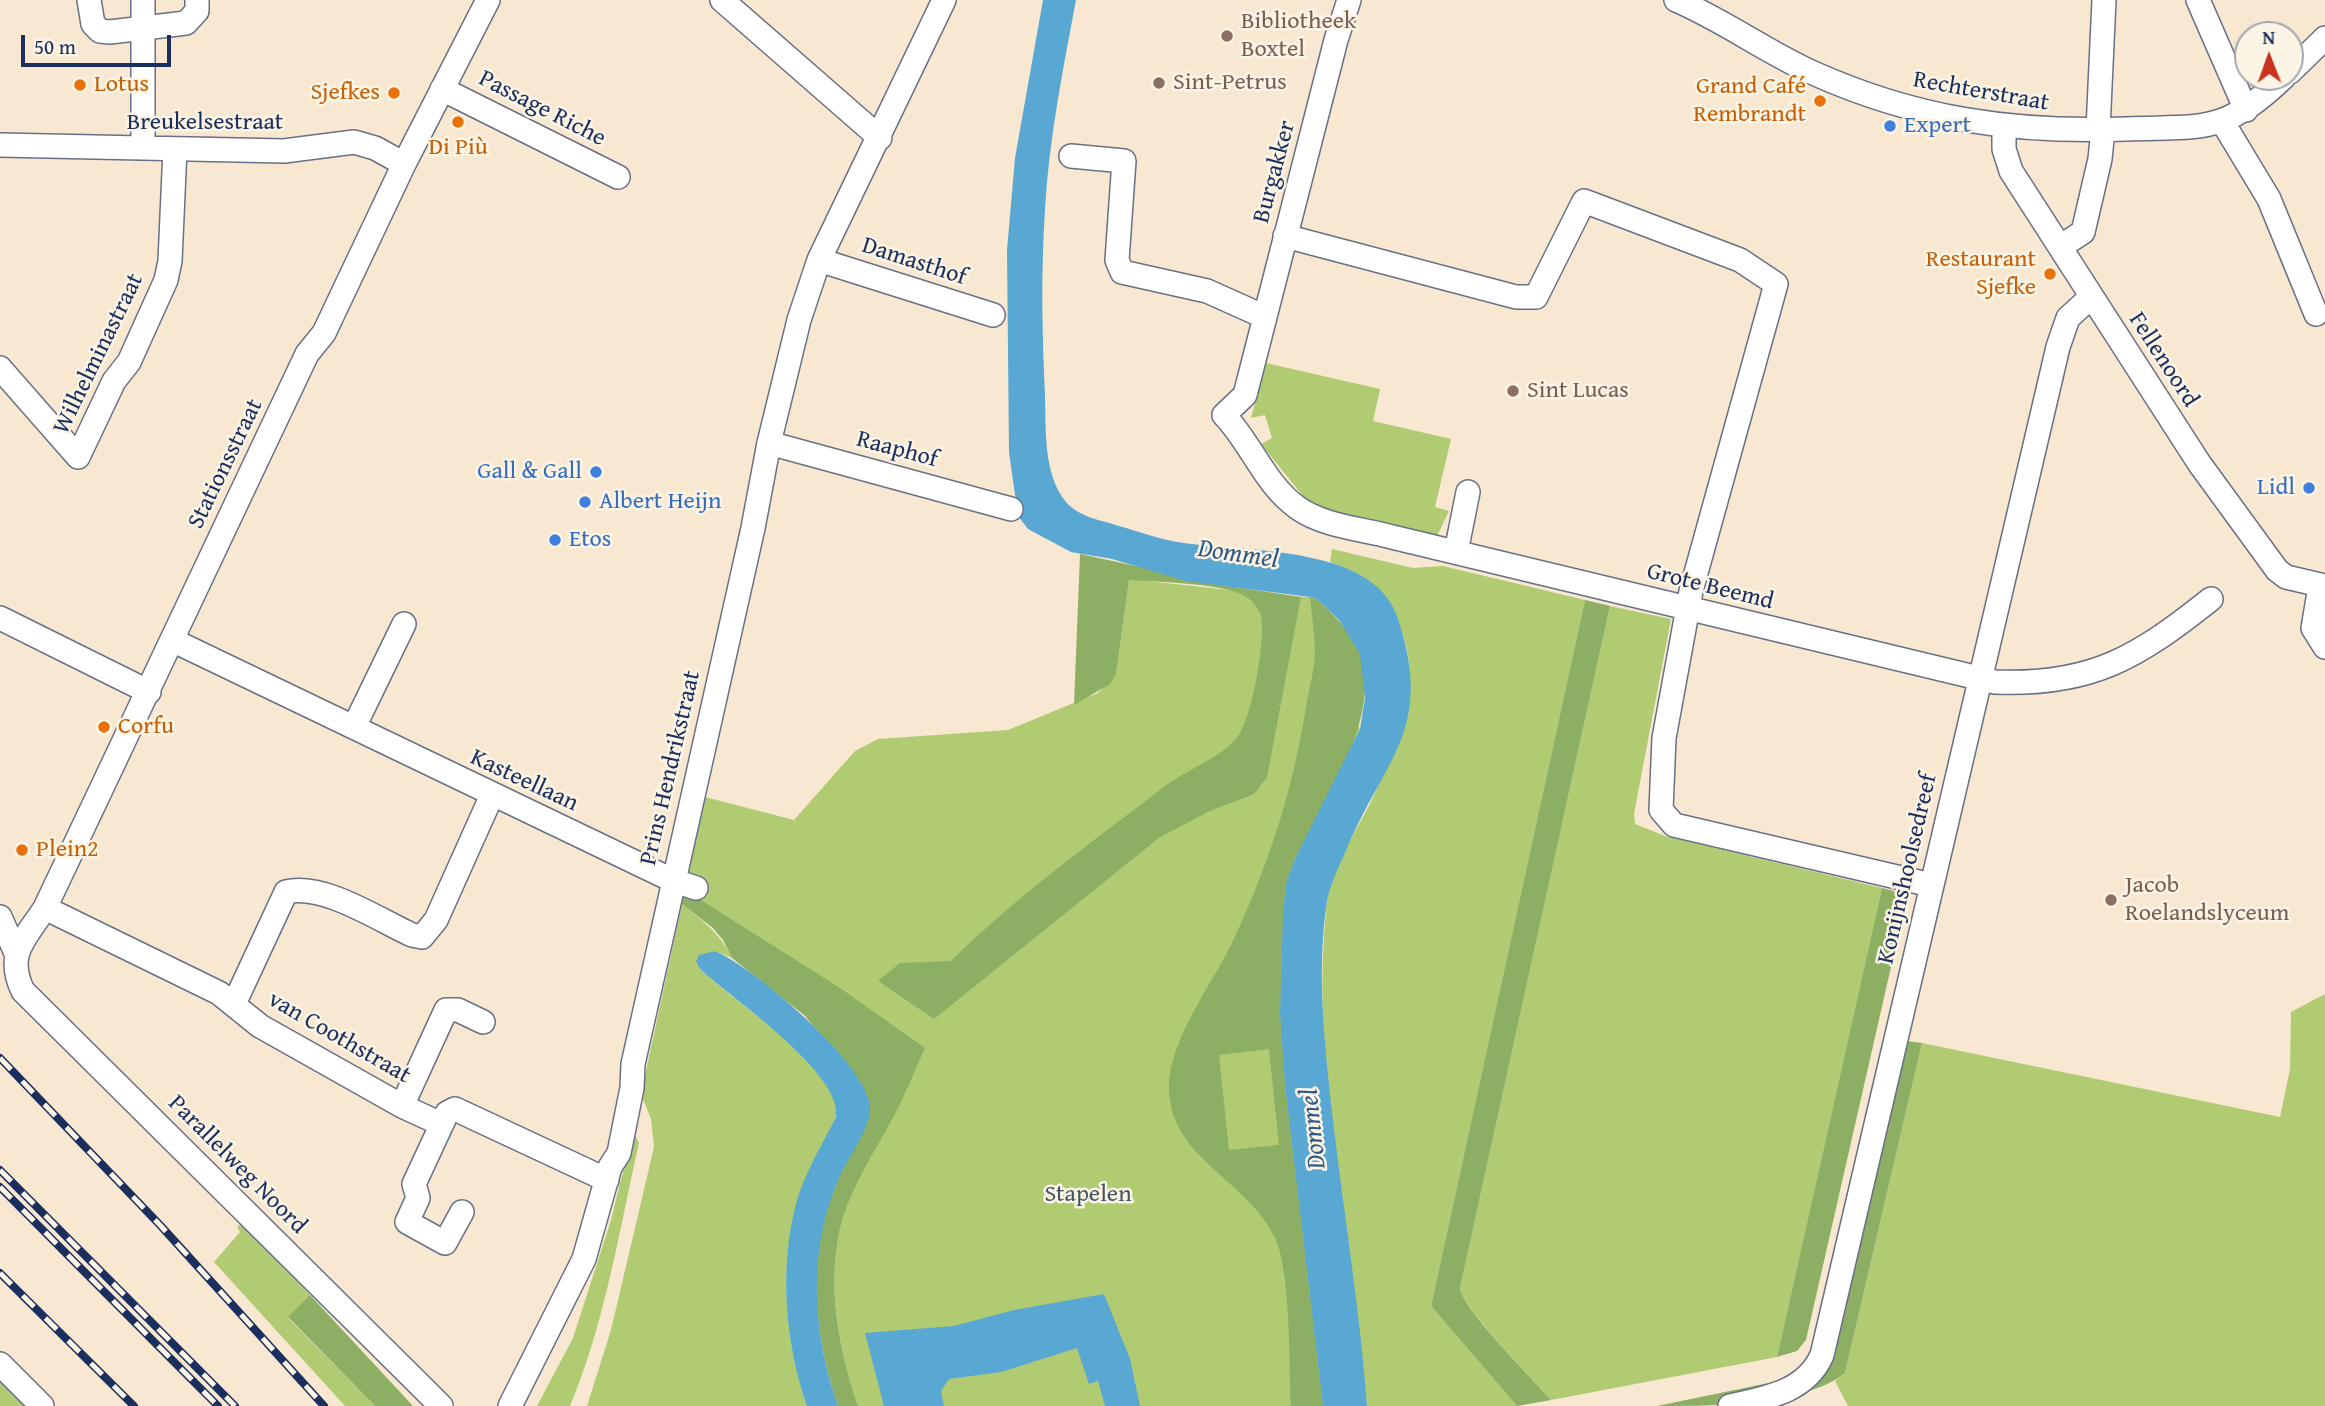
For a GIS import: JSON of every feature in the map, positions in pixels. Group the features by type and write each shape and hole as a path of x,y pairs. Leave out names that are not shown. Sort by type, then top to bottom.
{"street":[{"path":"89,0 93,24 100,32 186,23 197,11 197,0"},
{"path":"143,0 143,148"},
{"name":"Stationsstraat","path":"16,953 45,908 307,354 324,333 404,164 488,0"},
{"path":"722,0 880,138"},
{"name":"Burgakker","path":"1223,415 1244,395 1336,40 1349,0"},
{"name":"Rechterstraat","path":"1676,0 1706,13 1812,72 1908,108 2004,127 2059,132 2194,129 2246,110 2268,91"},
{"path":"2060,247 2083,232 2100,159 2104,0"},
{"path":"2199,0 2246,110"},
{"name":"Prins Hendrikstraat","path":"510,1406 584,1259 607,1180 619,1153 629,1105 632,1064 753,528 769,443 799,320 819,260 941,7"},
{"path":"2304,58 2325,38"},
{"name":"Passage Riche","path":"442,89 618,177"},
{"path":"2222,121 2269,199 2316,314"},
{"name":"Fellenoord","path":"2004,127 2004,149 2011,172 2199,463 2265,557 2287,577 2323,587 2313,628 2325,647"},
{"name":"Breukelsestraat","path":"0,145 284,151 354,142 375,148 404,164"},
{"name":"Wilhelminastraat","path":"0,368 78,457 114,381 129,362 166,280 170,261 175,149"},
{"path":"1071,156 1124,161 1117,260 1122,272 1207,291 1265,317"},
{"path":"1286,236 1516,297 1536,297 1584,201 1740,260 1776,285 1695,577 1664,738 1659,799 1665,818 1674,825 1931,885"},
{"name":"Damasthof","path":"819,260 993,315"},
{"name":"Konijnshoolsedreef","path":"1730,1406 1777,1395 1809,1377 1822,1355 2058,347 2068,318 2091,297"},
{"name":"Grote Beemd","path":"1223,415 1276,487 1299,509 1317,517 1979,679 2021,683 2078,676 2119,662 2150,646 2211,600"},
{"name":"Raaphof","path":"769,443 1011,509"},
{"path":"1456,552 1468,492"},
{"path":"0,618 149,692"},
{"path":"354,727 404,624"},
{"name":"Kasteellaan","path":"172,640 492,795 672,880 696,888"},
{"path":"234,1004 286,892 302,888 319,891 411,935 422,937 436,919 492,795"},
{"name":"van Coothstraat","path":"45,908 219,993 260,1026 402,1106 441,1124"},
{"name":"Parallelweg Noord","path":"0,917 16,953 14,967 23,991 441,1406"},
{"path":"402,1106 446,1010 458,1010 483,1022"},
{"path":"462,1212 444,1243 407,1222 418,1198 414,1184 447,1113 455,1109 607,1180"},
{"path":"0,1364 42,1406"}],"green space":[{"path":"1266,363 1380,389 1373,421 1451,439 1435,507 1449,511 1437,536 1326,509 1307,501 1261,444 1272,438 1265,415 1251,418"},
{"path":"1332,549 1413,568 1443,566 1585,600 1431,1306 1517,1406 1367,1406 1328,1091 1323,1027 1323,965 1330,887 1341,857 1378,786 1408,690 1410,674 1403,636 1388,605 1364,580 1330,562"},
{"path":"1080,554 1229,586 1301,597 1267,777 1254,794 1210,811 1160,837 934,1019 878,981 900,963 951,961 1002,914 1082,849 1165,786 1228,746 1242,730 1247,716 1261,643 1261,616 1257,607 1247,597 1221,588 1129,580 1116,674 1110,684 1074,705"},
{"name":"Stapelen","path":"1129,579 1230,590 1247,596 1310,597 1360,729 1293,863 1323,1406 858,1406 845,1361 836,1312 835,1263 838,1239 843,1216 856,1184 905,1091 685,890 705,797 794,820 855,751 878,739 1008,730 1098,693 1116,674"},
{"path":"1310,597 1317,599 1347,630 1360,653 1365,678 1357,733 1333,789 1293,863 1286,884 1280,1013 1285,1085 1323,1406 1291,1406 1287,1295 1275,1238 1263,1218 1195,1151 1182,1133 1172,1112 1169,1087 1171,1069 1183,1032 1232,943 1278,828 1301,738 1314,664","holes":["1269,1049 1279,1145 1229,1150 1219,1055"]},
{"path":"1585,600 1610,606 1460,1288 1485,1328 1551,1400 1517,1406 1431,1306"},
{"path":"1610,606 1671,619 1634,814 1635,824 1665,836 1882,888 1777,1357 1551,1400 1473,1312 1460,1288"},
{"path":"1882,888 1905,894 1906,901 1806,1340 1797,1351 1777,1357"},
{"path":"685,890 840,988 925,1048 900,1103 853,1192 838,1240 835,1264 836,1313 845,1361 858,1406 838,1406 820,1335 816,1284 820,1235 825,1212 839,1177 863,1089 849,1067 804,1015 732,958 713,928 682,904"},
{"path":"682,904 716,934 732,958 715,951 697,958 700,969 796,1049 828,1085 837,1102 835,1119 797,1209 787,1258 788,1323 795,1365 807,1406 587,1406 611,1330 654,1147 651,1119 641,1094"},
{"path":"2325,994 2325,1406 1848,1406 1835,1381 1845,1373 1922,1043 2280,1117 2290,1069 2291,1012"},
{"path":"1906,1041 1922,1043 1845,1373 1827,1384 1781,1398 1728,1404 1657,1406 1817,1373"},
{"path":"633,1130 639,1143 602,1310 582,1374 570,1406 537,1406 573,1338 611,1220"},
{"path":"242,1223 310,1295 288,1318 375,1406 345,1406 214,1262 240,1232 237,1227"},
{"path":"310,1295 413,1406 375,1406 288,1317"},
{"path":"0,1370 36,1406 0,1406"}],"water":[{"name":"Dommel","path":"1043,0 1076,0 1050,157 1043,256 1047,451 1059,491 1071,507 1083,515 1151,536 1184,543 1304,556 1335,564 1362,576 1383,593 1397,616 1408,655 1411,688 1408,716 1400,742 1360,820 1332,883 1327,901 1322,956 1327,1066 1367,1406 1323,1406 1285,1085 1280,1013 1286,884 1293,863 1360,729 1365,698 1360,654 1339,620 1317,599 1186,581 1112,559 1071,552 1028,529 1018,516 1009,452 1007,250 1015,158"},
{"path":"715,951 755,976 808,1021 853,1070 866,1092 870,1111 868,1119 827,1210 818,1266 817,1294 823,1351 838,1406 807,1406 789,1332 786,1280 787,1254 796,1204 808,1171 836,1117 833,1099 822,1079 804,1058 700,969 696,961 699,955"},
{"path":"1104,1294 1130,1359 1140,1406 1105,1406 1098,1381 1089,1384 1077,1348 1001,1372 949,1379 941,1391 944,1406 884,1406 865,1333 954,1326 1014,1310"}],"railway":[{"path":"0,1058 160,1225 324,1406"},
{"path":"0,1170 235,1406"},
{"path":"0,1187 218,1406"},
{"path":"0,1273 134,1406"}],"place":[{"name":"Bibliotheek Boxtel","path":"1227,36"},
{"name":"Sint-Petrus","path":"1159,83"},
{"name":"Lotus","path":"80,85"},
{"name":"Sjefkes","path":"394,93"},
{"name":"Grand Café Rembrandt","path":"1820,101"},
{"name":"Di Più","path":"458,122"},
{"name":"Expert","path":"1890,126"},
{"name":"Restaurant Sjefke","path":"2050,274"},
{"name":"Sint Lucas","path":"1513,391"},
{"name":"Gall & Gall","path":"596,472"},
{"name":"Lidl","path":"2309,488"},
{"name":"Albert Heijn","path":"585,502"},
{"name":"Etos","path":"555,540"},
{"name":"Corfu","path":"104,727"},
{"name":"Plein2","path":"22,850"},
{"name":"Jacob Roelandslyceum","path":"2111,900"}]}
